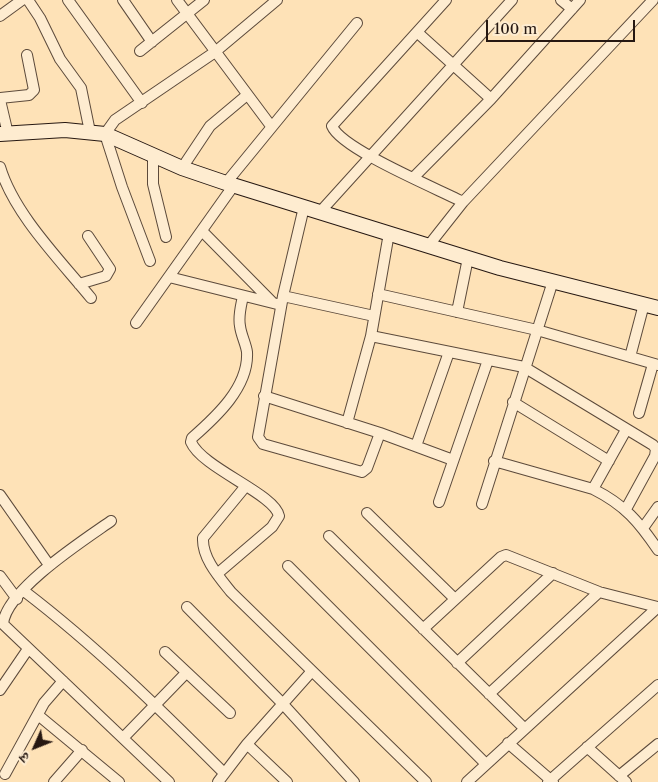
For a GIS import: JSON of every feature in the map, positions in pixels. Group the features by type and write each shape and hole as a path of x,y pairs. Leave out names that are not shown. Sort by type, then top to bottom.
{"main road":[{"path":"4,134 65,130 105,134 182,168 230,184 468,258 658,308"}],"street":[{"path":"0,16 22,0"},
{"path":"28,0 40,18 60,59 81,88 90,132"},
{"path":"68,0 142,103"},
{"path":"123,0 152,42"},
{"path":"177,0 271,126"},
{"path":"140,51 204,0"},
{"path":"150,261 105,134 115,120 215,52 277,0"},
{"path":"446,0 418,33 333,122 332,126 336,133 371,157 463,202"},
{"path":"320,212 512,0"},
{"path":"561,0 572,9"},
{"path":"413,178 491,99 580,0"},
{"path":"429,245 463,202 653,0"},
{"path":"136,323 203,232 230,184 271,126 357,22"},
{"path":"418,33 491,99"},
{"path":"4,134 0,99 29,95 34,90 27,55"},
{"path":"182,168 210,126 248,95"},
{"path":"153,156 153,184 166,237"},
{"path":"0,167 9,190 26,216 91,298"},
{"path":"304,207 279,302 257,433 263,444 362,472 367,468 380,433"},
{"path":"203,232 279,302"},
{"path":"347,423 371,336 389,233"},
{"path":"79,284 106,276 110,269 88,236"},
{"path":"457,312 468,258"},
{"path":"169,277 243,296 374,316"},
{"path":"482,504 552,281"},
{"path":"378,294 536,330 656,364 639,413"},
{"path":"217,574 272,528 279,516 278,511 271,502 245,487 193,447 192,438 221,411 237,387 247,363 247,350 239,325 243,296"},
{"path":"630,357 644,304"},
{"path":"371,336 524,367 652,445 656,452 626,509"},
{"path":"416,446 449,352"},
{"path":"439,502 488,360"},
{"path":"264,396 380,433 453,460"},
{"path":"513,402 609,461"},
{"path":"594,489 626,430"},
{"path":"494,462 594,489 650,524"},
{"path":"245,487 203,538 202,546 206,556 217,574 232,592 423,781"},
{"path":"0,495 49,565"},
{"path":"656,547 650,524 658,507"},
{"path":"367,513 455,599"},
{"path":"111,521 49,565 17,599 3,621 28,649 169,782"},
{"path":"329,536 524,728"},
{"path":"423,629 506,555 599,592 658,607"},
{"path":"288,566 486,764"},
{"path":"458,663 553,573"},
{"path":"0,576 17,599"},
{"path":"24,591 67,624 156,705 224,773"},
{"path":"489,694 599,592"},
{"path":"187,607 282,703 354,782"},
{"path":"467,782 658,607"},
{"path":"0,690 28,649"},
{"path":"165,652 230,713"},
{"path":"218,782 247,744 312,671"},
{"path":"123,738 186,673"},
{"path":"4,774 50,694 63,681"},
{"path":"508,743 550,781 658,685"},
{"path":"38,714 82,750 115,781"},
{"path":"247,744 287,782"},
{"path":"587,747 622,779 658,744"},
{"path":"54,782 82,750"}]}
